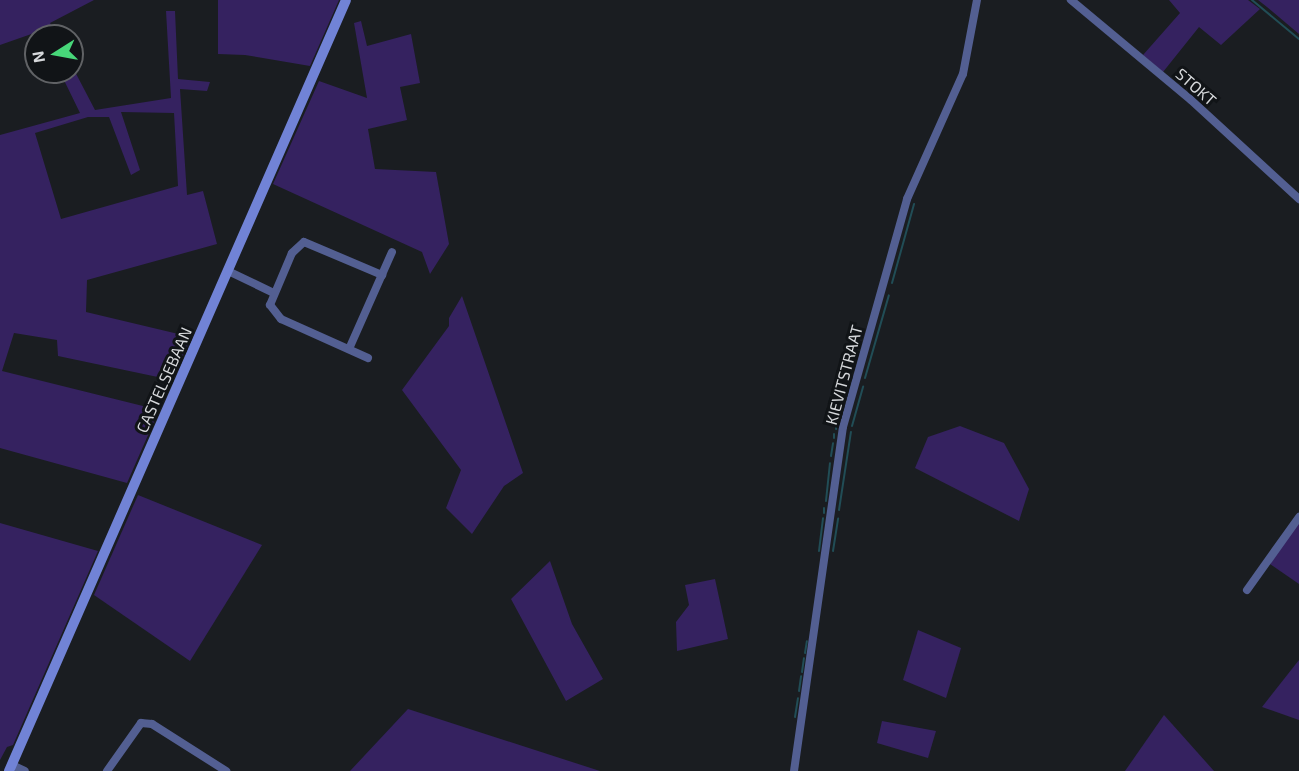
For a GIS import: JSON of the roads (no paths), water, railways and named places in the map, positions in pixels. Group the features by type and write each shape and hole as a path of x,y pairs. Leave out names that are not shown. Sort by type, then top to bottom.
{"street":[{"name":"CASTELSEBAAN","path":"10,768 346,0"},
{"name":"KIEVITSTRAAT","path":"794,771 843,427 907,199 963,74 977,0"},
{"name":"STOKT","path":"1071,0 1191,100 1299,199"},
{"path":"368,358 281,320 270,305 292,253 304,242 382,275"},
{"path":"349,349 392,252"},
{"path":"228,271 274,293"},
{"path":"1247,590 1299,517"},
{"path":"107,771 141,723 152,724 226,771"},
{"path":"10,768 25,771"}],"waterway":[{"path":"1252,0 1299,39"},
{"path":"892,283 914,204"},
{"path":"865,378 889,295"},
{"path":"852,426 863,387"},
{"path":"836,429 837,423"},
{"path":"839,510 851,432"},
{"path":"831,456 833,443"},
{"path":"826,501 830,463"},
{"path":"824,508 824,513"},
{"path":"819,551 823,518"},
{"path":"833,551 838,518"},
{"path":"805,653 807,641"},
{"path":"802,672 804,658"},
{"path":"799,691 801,676"},
{"path":"795,717 798,698"}]}
